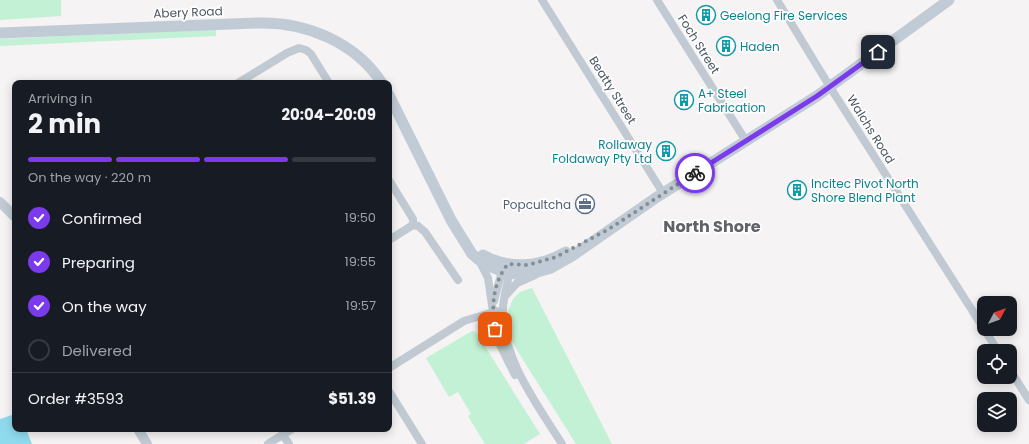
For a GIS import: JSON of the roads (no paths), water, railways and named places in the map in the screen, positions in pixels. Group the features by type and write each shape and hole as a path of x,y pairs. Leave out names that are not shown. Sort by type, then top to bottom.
{"main road":[{"path":"393,113 467,249 479,261 506,269 532,274 547,270 572,256 663,193 830,87 950,0"},
{"name":"Abery Road","path":"0,33 259,23 284,24 316,32 339,43 363,62 379,80"},
{"path":"457,232 466,242 480,253 506,269 542,262 556,257 609,229"}],"street":[{"name":"Beatty Street","path":"542,0 663,193"},
{"name":"Foch Street","path":"658,0 746,141"},
{"name":"Walchs Road","path":"777,0 830,87 994,344"},
{"path":"243,80 291,50 304,49 313,56 327,80"},
{"path":"392,185 413,219 413,225"},
{"path":"0,202 12,214"},
{"path":"392,238 413,225 418,226 425,232 458,280"},
{"path":"479,261 488,278 496,334 503,354 543,413"},
{"path":"506,269 503,310 506,339 510,353 562,444"},
{"path":"492,312 497,286 506,269"},
{"path":"504,298 511,288 517,283 547,270"},
{"path":"392,366 464,321 503,310"},
{"path":"1017,381 1029,400"},
{"path":"392,396 422,444"},
{"path":"140,432 147,444"},
{"path":"268,444 288,432"},
{"path":"283,435 289,444"}],"water":[{"path":"12,415 12,432 27,432 32,444 0,444 0,419"}],"place":[{"name":"Geelong Fire Services","path":"706,15"},
{"name":"Haden","path":"726,46"},
{"name":"A+ Steel Fabrication","path":"684,100"},
{"name":"Rollaway Foldaway Pty Ltd","path":"666,151"},
{"name":"Incitec Pivot North Shore Blend Plant","path":"797,190"},
{"name":"Popcultcha","path":"585,204"}],"district":[{"name":"North Shore","path":"712,226"}]}
